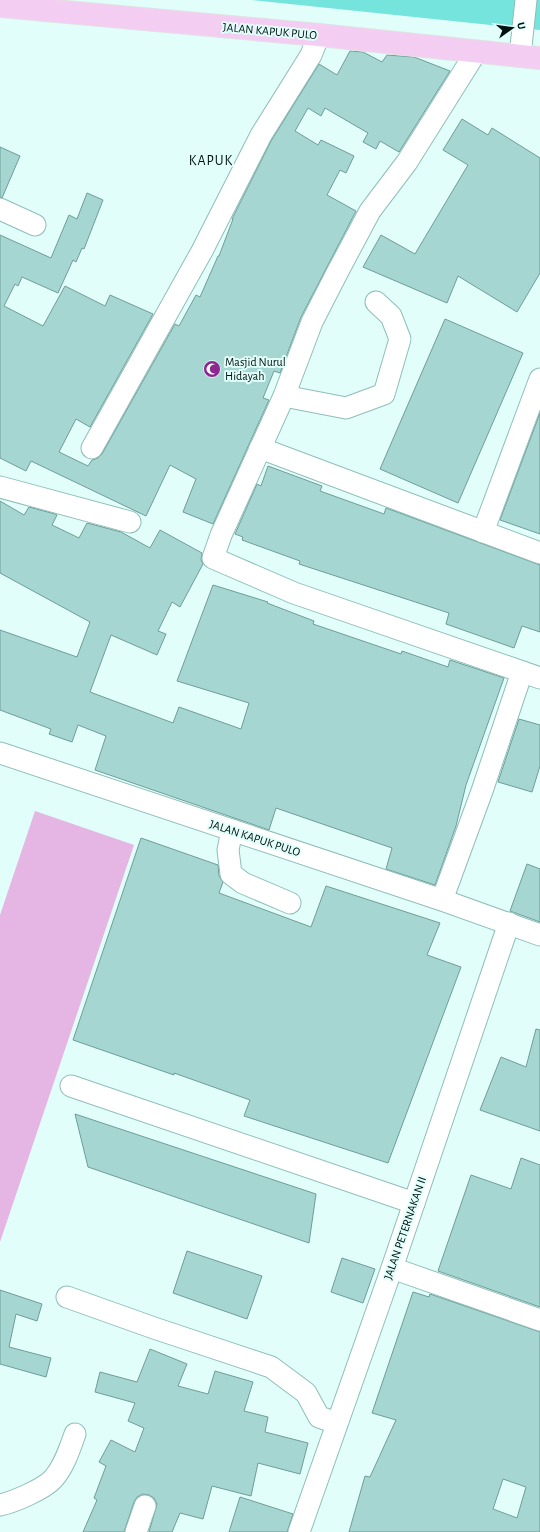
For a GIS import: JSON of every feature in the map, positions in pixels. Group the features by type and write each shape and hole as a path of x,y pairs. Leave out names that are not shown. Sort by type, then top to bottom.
{"main road":[{"name":"JALAN KAPUK PULO","path":"0,6 319,35 476,52 528,51"}],"street":[{"path":"526,0 528,51"},
{"path":"92,448 202,251 261,135 311,55 319,35"},
{"path":"442,900 482,790 531,675 210,565 221,535 284,396 312,322 370,211 407,162 476,52"},
{"path":"0,209 35,225"},
{"path":"284,396 346,408 384,394 400,339 391,316 376,302"},
{"path":"483,532 540,379"},
{"path":"260,448 540,553"},
{"path":"0,487 130,522"},
{"name":"JALAN KAPUK PULO","path":"0,753 540,934"},
{"path":"232,830 228,850 231,874 243,883 290,903"},
{"name":"JALAN PETERNAKAN II","path":"299,1532 392,1268 509,923"},
{"path":"71,1086 414,1203"},
{"path":"392,1268 540,1320"},
{"path":"67,1297 271,1367 306,1393 319,1417 337,1423"},
{"path":"0,1505 25,1496 53,1479 68,1454 75,1434"},
{"path":"136,1532 145,1506"}],"shaded area":[{"path":"35,811 134,845 0,1242 0,915"}],"water":[{"path":"252,0 540,0 540,30"}],"building":[{"path":"350,51 363,52 382,62 387,55 414,57 450,71 399,152 380,141 376,149 363,142 368,133 325,108 321,116 308,108 295,131 318,145 321,140 354,156 346,173 340,170 327,195 356,211 301,317 280,373 274,371 263,398 269,400 213,524 183,512 196,479 170,465 146,516 31,461 26,471 0,458 0,235 51,258 69,215 77,219 87,193 103,200 84,249 82,248 76,262 73,260 58,293 22,277 18,286 15,284 4,306 43,326 65,286 105,306 110,295 153,314 90,427 76,419 59,452 88,466 92,460 98,458 102,454 175,324 179,326 196,295 200,297 219,256 232,219 271,141 319,64 337,75"},
{"path":"462,119 488,135 492,128 540,158 540,273 517,312 458,276 447,303 363,267 381,235 415,254 468,165 443,150"},
{"path":"0,147 20,156 2,198 0,197"},
{"path":"445,319 523,353 458,503 380,469"},
{"path":"540,413 540,534 500,520"},
{"path":"268,466 322,486 320,491 384,514 386,508 540,565 540,632 522,626 514,648 446,624 449,613 299,564 300,561 242,540 243,537 235,534 257,484 261,486"},
{"path":"0,501 24,515 29,507 55,514 57,515 52,525 79,538 87,523 121,532 150,548 160,530 202,553 201,560 203,564 180,607 172,602 158,631 166,634 157,655 111,635 90,692 173,723 179,707 241,729 249,703 177,681 213,585 268,602 267,603 314,621 313,624 401,654 402,651 448,667 450,660 504,678 466,785 456,826 435,885 386,869 392,848 276,808 269,830 95,770 106,736 78,725 72,742 49,734 51,729 0,710 0,630 77,657 90,622 0,573"},
{"path":"519,719 540,725 540,766 532,792 498,782"},
{"path":"141,838 218,865 219,876 223,882 219,893 311,927 326,886 440,923 427,955 461,967 388,1163 244,1116 250,1100 73,1040"},
{"path":"527,864 540,869 540,922 510,911"},
{"path":"536,1029 540,1030 540,1131 480,1110 501,1057 526,1067"},
{"path":"75,1114 316,1194 309,1243 88,1167"},
{"path":"521,1158 540,1165 540,1307 438,1271 471,1175 511,1189"},
{"path":"187,1251 262,1276 247,1319 173,1293"},
{"path":"342,1258 375,1269 363,1303 331,1292"},
{"path":"0,1290 42,1304 37,1321 16,1314 9,1347 51,1358 46,1377 0,1364"},
{"path":"413,1292 429,1297 430,1294 540,1332 540,1532 349,1532 365,1476 370,1477 396,1420 372,1413","holes":["503,1479 526,1487 517,1518 493,1509"]},
{"path":"150,1349 187,1364 178,1386 208,1394 215,1371 253,1382 244,1411 268,1417 265,1432 308,1443 300,1474 258,1463 251,1496 212,1486 203,1519 180,1513 172,1532 149,1532 157,1504 154,1498 143,1494 137,1497 134,1502 124,1532 83,1532 97,1500 94,1498 106,1466 99,1462 111,1440 135,1452 144,1428 128,1421 135,1403 95,1392 100,1372 137,1382"},
{"path":"240,1497 293,1514 287,1532 229,1532"}],"place":[{"name":"Masjid Nurul Hidayah","path":"212,369"}],"district":[{"name":"KAPUK","path":"211,161"}]}
